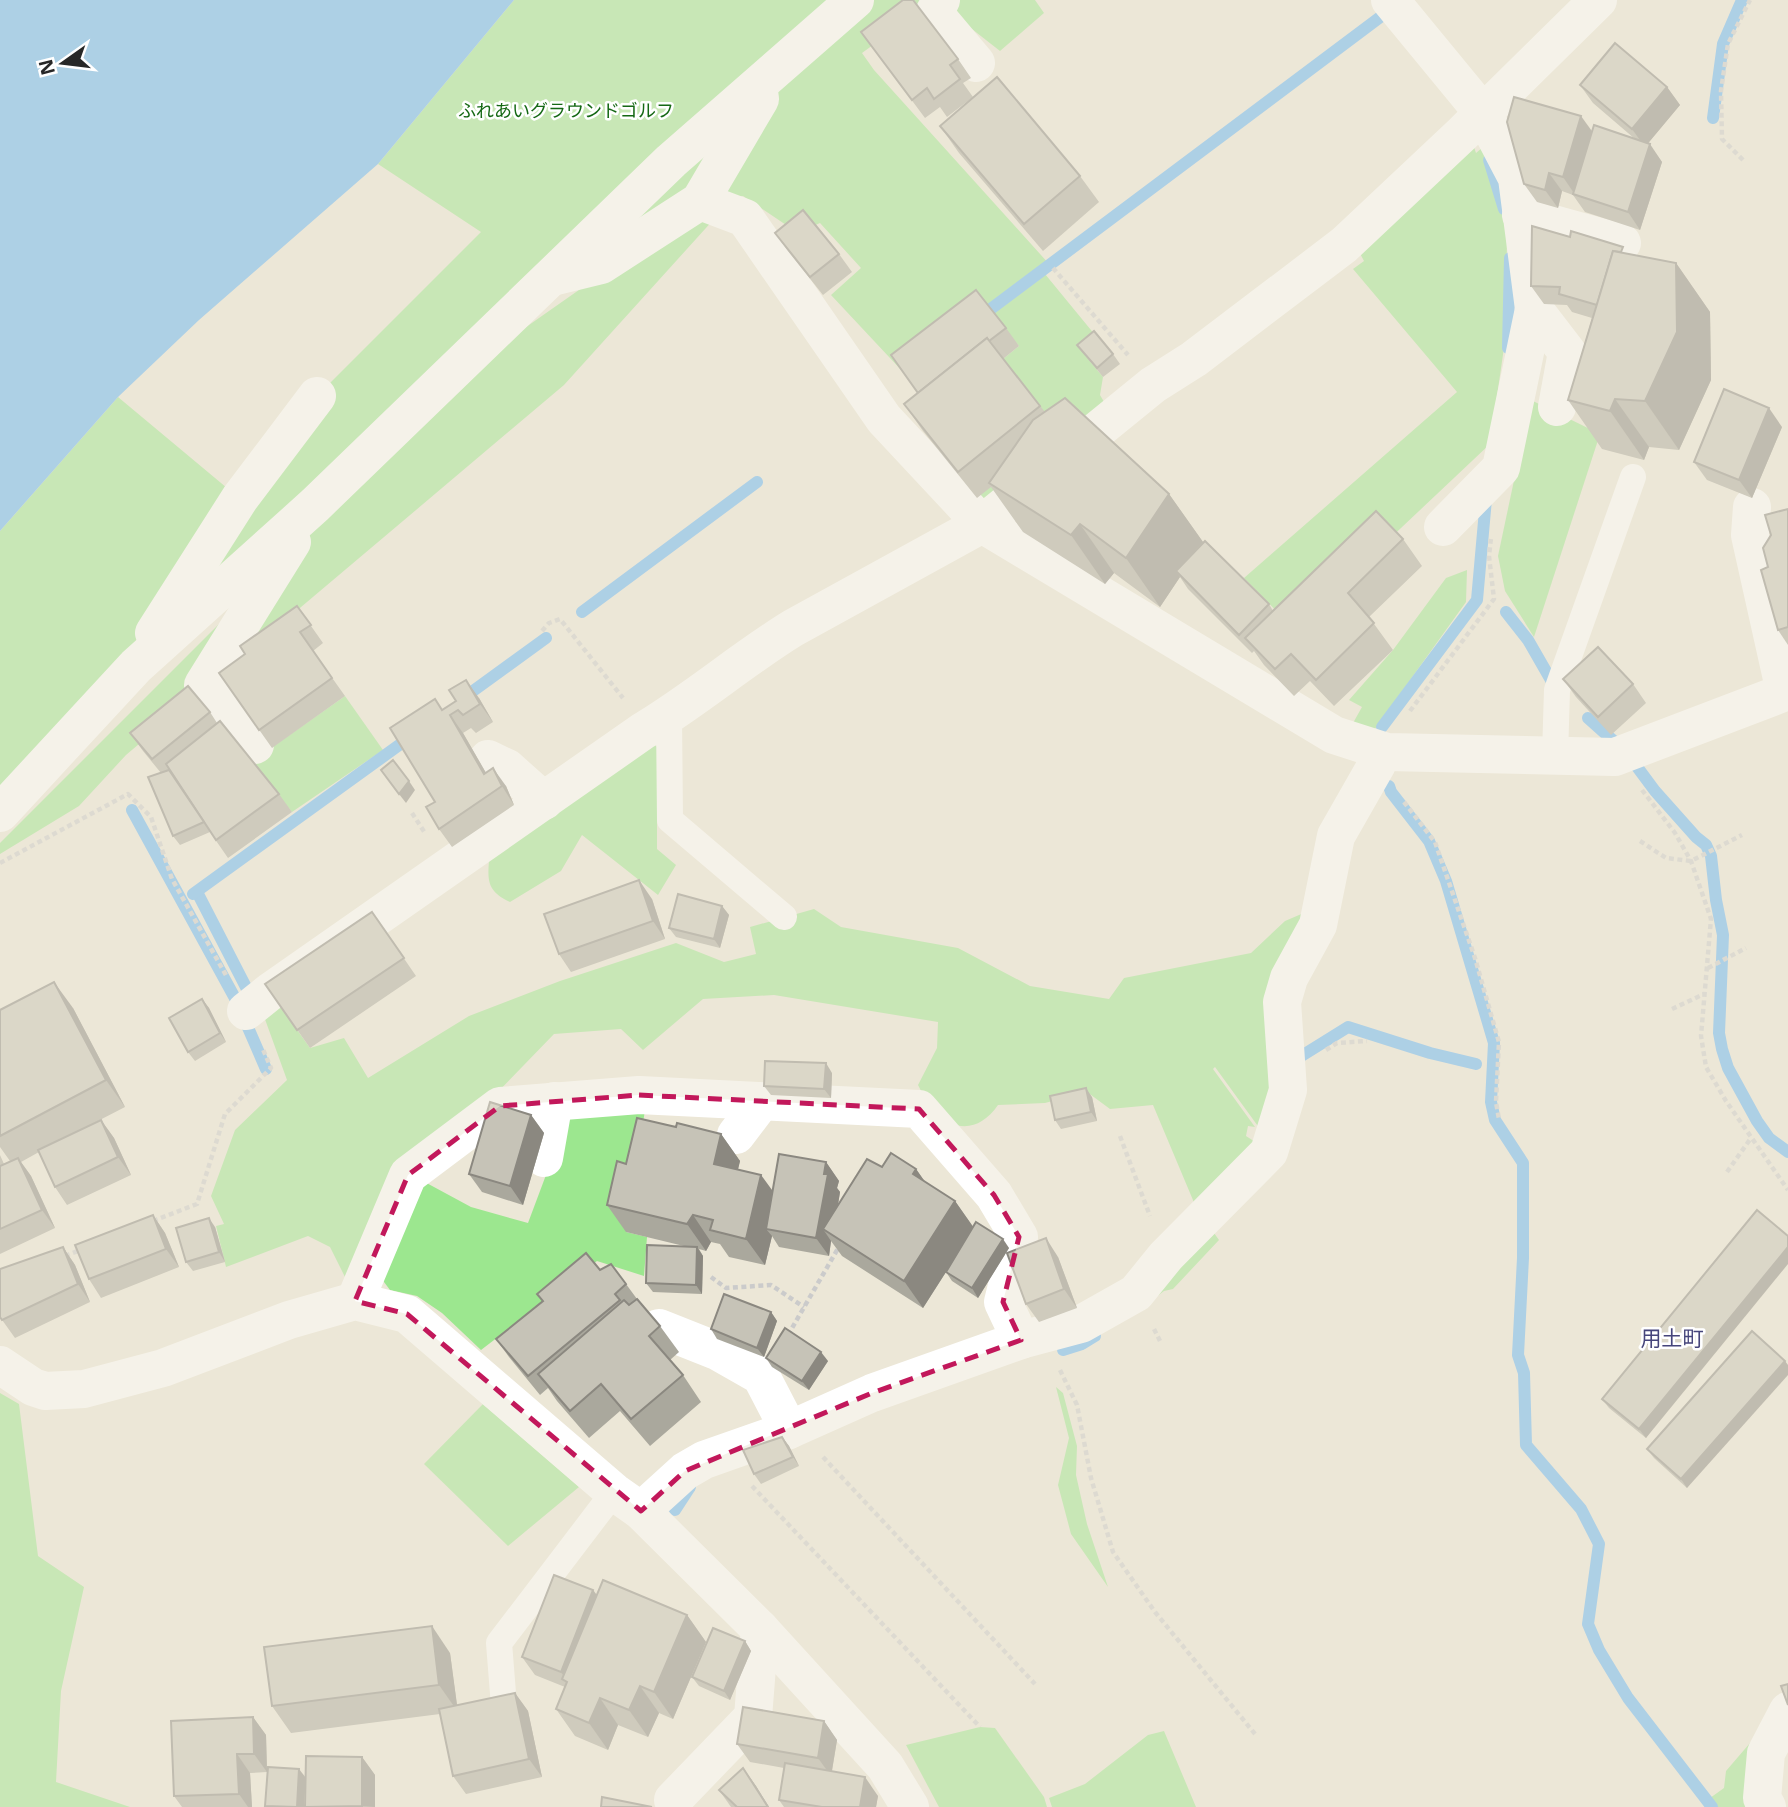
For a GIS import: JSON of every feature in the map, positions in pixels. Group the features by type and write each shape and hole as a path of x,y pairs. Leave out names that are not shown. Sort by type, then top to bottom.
{"street":[{"path":"0,813 136,666 316,505 671,161 855,0"},
{"path":"941,0 934,13 976,63"},
{"path":"1390,0 1483,113 1517,178 1534,309 1501,468 1443,527"},
{"path":"246,1011 785,633 982,524 1153,385 1194,359 1352,239 1598,0"},
{"path":"550,277 601,265 700,201 760,99 757,84"},
{"path":"700,201 745,218 884,419 982,524 1334,735 1386,752 1615,757 1786,691 1750,535 1752,507"},
{"path":"1521,215 1622,243"},
{"path":"1534,309 1567,352 1558,407"},
{"path":"136,666 158,626 240,498 317,396"},
{"path":"255,745 203,685 316,505"},
{"path":"627,1501 704,1460 789,1430 872,1393 1031,1338 1081,1324 1136,1293 1166,1256 1269,1152 1288,1090 1282,1002 1289,978 1318,925 1336,836 1386,752"},
{"path":"488,759 507,768 544,801"},
{"path":"355,1301 408,1175 500,1107 639,1095 919,1109 932,1144 994,1195 1019,1237 1003,1302 1031,1338"},
{"path":"544,1158 554,1101"},
{"path":"736,1135 761,1102"},
{"path":"0,1365 33,1387 45,1391 84,1389 163,1368 289,1320 355,1301 407,1314 627,1501 760,1629 885,1766 910,1807"},
{"path":"659,1328 717,1351 763,1379 789,1430"},
{"path":"673,1800 752,1717 760,1629"},
{"path":"1767,1807 1762,1798 1766,1753 1788,1711"}],"lane":[{"path":"1555,756 1558,690 1633,477"},
{"path":"658,723 670,820 784,917"},
{"path":"504,1706 499,1643 627,1501"}],"path":[{"path":"1743,160 1721,139 1721,91 1728,44 1750,0"},
{"path":"1053,268 1153,385"},
{"path":"1494,598 1396,730 1386,752 1395,792 1435,842 1475,958 1499,1042 1496,1101 1499,1119"},
{"path":"542,631 549,623 559,619 658,723"},
{"path":"1615,757 1675,833 1692,860 1711,919 1710,967 1704,993 1701,1035 1706,1067 1788,1190"},
{"path":"0,863 128,794 151,817 172,879 246,1011 271,1068 225,1114 197,1203 148,1223"},
{"path":"1640,841 1666,858 1692,860 1742,835"},
{"path":"1710,967 1746,948"},
{"path":"1672,1009 1704,993"},
{"path":"1120,1136 1166,1256"},
{"path":"1727,1172 1751,1138"},
{"path":"763,1379 845,1237"},
{"path":"62,1258 86,1248"},
{"path":"711,1277 726,1288 771,1285 804,1307"},
{"path":"1031,1338 1077,1405 1090,1478 1113,1552 1155,1612 1255,1734"},
{"path":"822,1457 1035,1684"},
{"path":"744,1478 980,1727"}],"highlighted area":[{"path":"639,1095 919,1109 994,1195 1019,1237 1003,1302 1021,1340 872,1393 685,1471 641,1511 407,1314 355,1301 408,1175 500,1106"}],"green space":[{"name":"ふれあいグラウンドゴルフ","path":"514,0 935,0 862,53 874,70 1050,265 904,373 831,295 861,268 820,223 798,233 743,196 700,201 550,277 0,790 0,531 118,397 239,498 317,396 481,232 378,164"},
{"path":"953,0 1035,0 1044,13 1000,51 954,15"},
{"path":"1472,141 1476,153 1483,147 1507,232 1506,334 1490,444 1294,629 1244,578 1457,392 1353,269 1364,261 1356,246"},
{"path":"696,213 715,218 564,385 126,755 79,806 0,854 0,843 305,538 519,332"},
{"path":"1045,274 1100,341 1084,354 1103,377 1100,395 1110,412 988,505 977,498 1003,359 1019,346 992,313"},
{"path":"1531,400 1600,434 1534,637 1505,591 1498,556"},
{"path":"1467,570 1466,602 1375,729 1353,723 1362,707 1349,700 1393,650 1446,578"},
{"path":"345,696 383,750 292,812 251,762"},
{"path":"648,737 657,747 657,849 676,865 658,895 582,835 561,871 510,902 498,894 489,881 489,861"},
{"path":"814,909 841,927 958,948 1030,986 1109,999 1124,978 1251,953 1285,921 1313,909 1275,1094 1260,1129 1215,1067 1213,1069 1255,1127 1248,1126 1246,1136 1260,1145 1198,1212 1153,1105 1110,1109 1087,1092 1045,1103 998,1105 983,1120 967,1126 958,1126 941,1117 933,1109 918,1085 937,1048 938,1022 774,995 703,999 643,1050 621,1029 554,1034 491,1099 347,1281 330,1247 308,1236 226,1267 216,1226 224,1224 211,1196 235,1130 287,1080 262,1011 278,1003 310,1048 344,1038 368,1078 469,1016 560,981 676,943 724,962 756,954 750,927"},
{"path":"645,1110 626,1232 647,1237 644,1276 597,1261 481,1350 442,1313 417,1296 390,1290 375,1270 421,1180 471,1207 528,1223 552,1159 561,1111"},
{"path":"1209,1226 1219,1240 1173,1289 1164,1291 1151,1301"},
{"path":"1056,1387 1063,1393 1077,1446 1076,1475 1087,1524 1108,1587 1071,1534 1058,1485 1069,1438"},
{"path":"0,1393 19,1404 38,1556 84,1587 61,1691 56,1782 130,1807 0,1807"},
{"path":"483,1404 579,1487 508,1546 424,1464"},
{"path":"980,1727 995,1728 1044,1797 1047,1807 939,1807 906,1745"},
{"path":"1164,1731 1196,1807 1052,1807 1049,1798 1085,1784 1148,1735"},
{"path":"1756,1736 1756,1807 1717,1807 1710,1798 1724,1788 1726,1771"}],"water":[{"path":"0,0 514,0 378,164 199,320 118,397 0,531"}],"building":[{"path":"903,0 913,0 958,59 950,65 960,79 934,99 927,88 912,100 861,32"},
{"path":"1615,43 1667,87 1632,129 1580,85"},
{"path":"997,77 1080,176 1024,224 940,126"},
{"path":"1514,97 1581,116 1563,177 1549,173 1545,190 1524,184 1507,122"},
{"path":"1594,125 1650,144 1628,212 1573,194"},
{"path":"803,210 839,254 810,277 775,233"},
{"path":"1532,226 1570,237 1571,231 1623,247 1621,252 1613,251 1597,305 1559,294 1560,287 1531,286"},
{"path":"1613,251 1676,263 1677,332 1645,401 1615,399 1610,411 1568,400"},
{"path":"976,290 1006,328 989,341 987,338 918,393 891,355"},
{"path":"1094,331 1113,354 1097,368 1077,345"},
{"path":"987,338 1040,406 958,472 904,404"},
{"path":"1724,389 1769,408 1739,480 1694,462"},
{"path":"1065,398 1169,494 1126,558 1080,524 1071,535 989,483 1033,420"},
{"path":"1788,509 1788,627 1778,630 1761,570 1768,567 1763,548 1771,535 1765,515"},
{"path":"1376,511 1403,539 1348,593 1374,623 1316,680 1291,654 1275,669 1245,638"},
{"path":"1205,541 1269,604 1239,635 1176,571"},
{"path":"297,606 311,625 300,632 332,678 259,730 219,673 245,654 240,646"},
{"path":"1598,647 1633,684 1598,717 1563,679"},
{"path":"466,680 480,704 463,715 458,710 450,715 484,774 493,768 502,786 439,829 426,807 435,802 390,728 435,699 442,710 456,701 449,690"},
{"path":"188,686 210,712 152,759 130,733"},
{"path":"220,721 279,794 216,840 166,764"},
{"path":"393,760 409,781 399,794 381,770"},
{"path":"169,770 204,822 173,836 148,777"},
{"path":"639,880 653,921 559,954 544,914"},
{"path":"678,894 722,906 714,939 669,928"},
{"path":"372,912 404,958 297,1030 265,984"},
{"path":"54,982 106,1080 0,1136 0,1010"},
{"path":"202,999 220,1033 188,1052 169,1018"},
{"path":"765,1061 826,1063 824,1089 764,1086"},
{"path":"1086,1088 1091,1112 1055,1120 1050,1096"},
{"path":"490,1102 531,1115 510,1186 469,1174"},
{"path":"637,1118 676,1127 677,1123 721,1134 714,1164 761,1175 746,1239 710,1230 713,1220 693,1215 687,1224 607,1205 617,1161 626,1164"},
{"path":"101,1120 118,1157 55,1187 38,1150"},
{"path":"891,1153 916,1169 913,1174 955,1201 904,1281 823,1229 867,1159 882,1167"},
{"path":"779,1154 826,1162 824,1174 828,1174 816,1238 766,1229"},
{"path":"18,1158 42,1210 0,1229 0,1166"},
{"path":"1757,1210 1788,1236 1788,1247 1639,1429 1602,1399"},
{"path":"153,1215 166,1249 89,1279 75,1245"},
{"path":"209,1218 219,1252 186,1262 176,1228"},
{"path":"976,1222 1003,1239 972,1288 946,1272"},
{"path":"1046,1238 1064,1289 1026,1304 1007,1253"},
{"path":"647,1245 697,1247 696,1285 646,1283"},
{"path":"63,1247 78,1284 2,1320 0,1269"},
{"path":"586,1253 600,1270 611,1264 626,1284 615,1294 620,1300 528,1376 496,1339 543,1301 537,1294"},
{"path":"724,1294 771,1312 757,1348 711,1329"},
{"path":"637,1299 660,1326 649,1336 683,1375 631,1419 601,1384 570,1411 538,1374 624,1300 629,1305"},
{"path":"785,1328 821,1352 802,1381 766,1358"},
{"path":"1752,1331 1785,1361 1681,1479 1647,1449"},
{"path":"782,1437 793,1457 754,1474 743,1450"},
{"path":"554,1575 593,1590 561,1672 522,1657"},
{"path":"603,1580 687,1615 654,1692 640,1686 629,1710 600,1698 589,1723 556,1709 567,1682 562,1679"},
{"path":"432,1626 439,1685 272,1706 264,1647"},
{"path":"713,1628 745,1641 724,1691 692,1677"},
{"path":"1788,1684 1788,1705 1781,1686"},
{"path":"515,1693 529,1759 453,1776 439,1709"},
{"path":"743,1707 824,1721 818,1758 737,1744"},
{"path":"253,1717 254,1754 237,1754 239,1794 174,1796 171,1721"},
{"path":"306,1756 362,1757 362,1806 305,1807"},
{"path":"785,1763 865,1777 860,1807 822,1807 779,1800"},
{"path":"268,1767 299,1769 297,1807 265,1806"},
{"path":"743,1768 768,1807 737,1807 719,1790"},
{"path":"602,1797 652,1807 601,1807"}],"waterway":[{"path":"1713,118 1723,44 1742,0"},
{"path":"980,317 1391,9"},
{"path":"1489,160 1504,209"},
{"path":"1508,348 1510,258"},
{"path":"582,612 757,482"},
{"path":"1382,727 1477,600 1486,499"},
{"path":"1506,612 1528,640 1555,687"},
{"path":"462,699 546,638"},
{"path":"1588,718 1626,752 1655,791 1706,845 1711,856 1723,935 1719,1033 1722,1049 1728,1068 1757,1121 1769,1138 1788,1152"},
{"path":"193,894 413,735"},
{"path":"1389,786 1429,841 1446,881 1494,1043 1491,1102 1495,1120 1523,1163 1523,1258 1518,1355 1524,1373 1526,1445 1581,1509 1599,1544 1588,1624 1599,1650 1628,1698 1712,1807"},
{"path":"132,810 236,1000 266,1069"},
{"path":"197,892 249,993 256,987"},
{"path":"1295,1060 1348,1027 1430,1053 1476,1064"},
{"path":"1063,1350 1082,1344 1095,1336"},
{"path":"675,1510 690,1487"}],"district":[{"name":"用土町","path":"1672,1338"}]}
